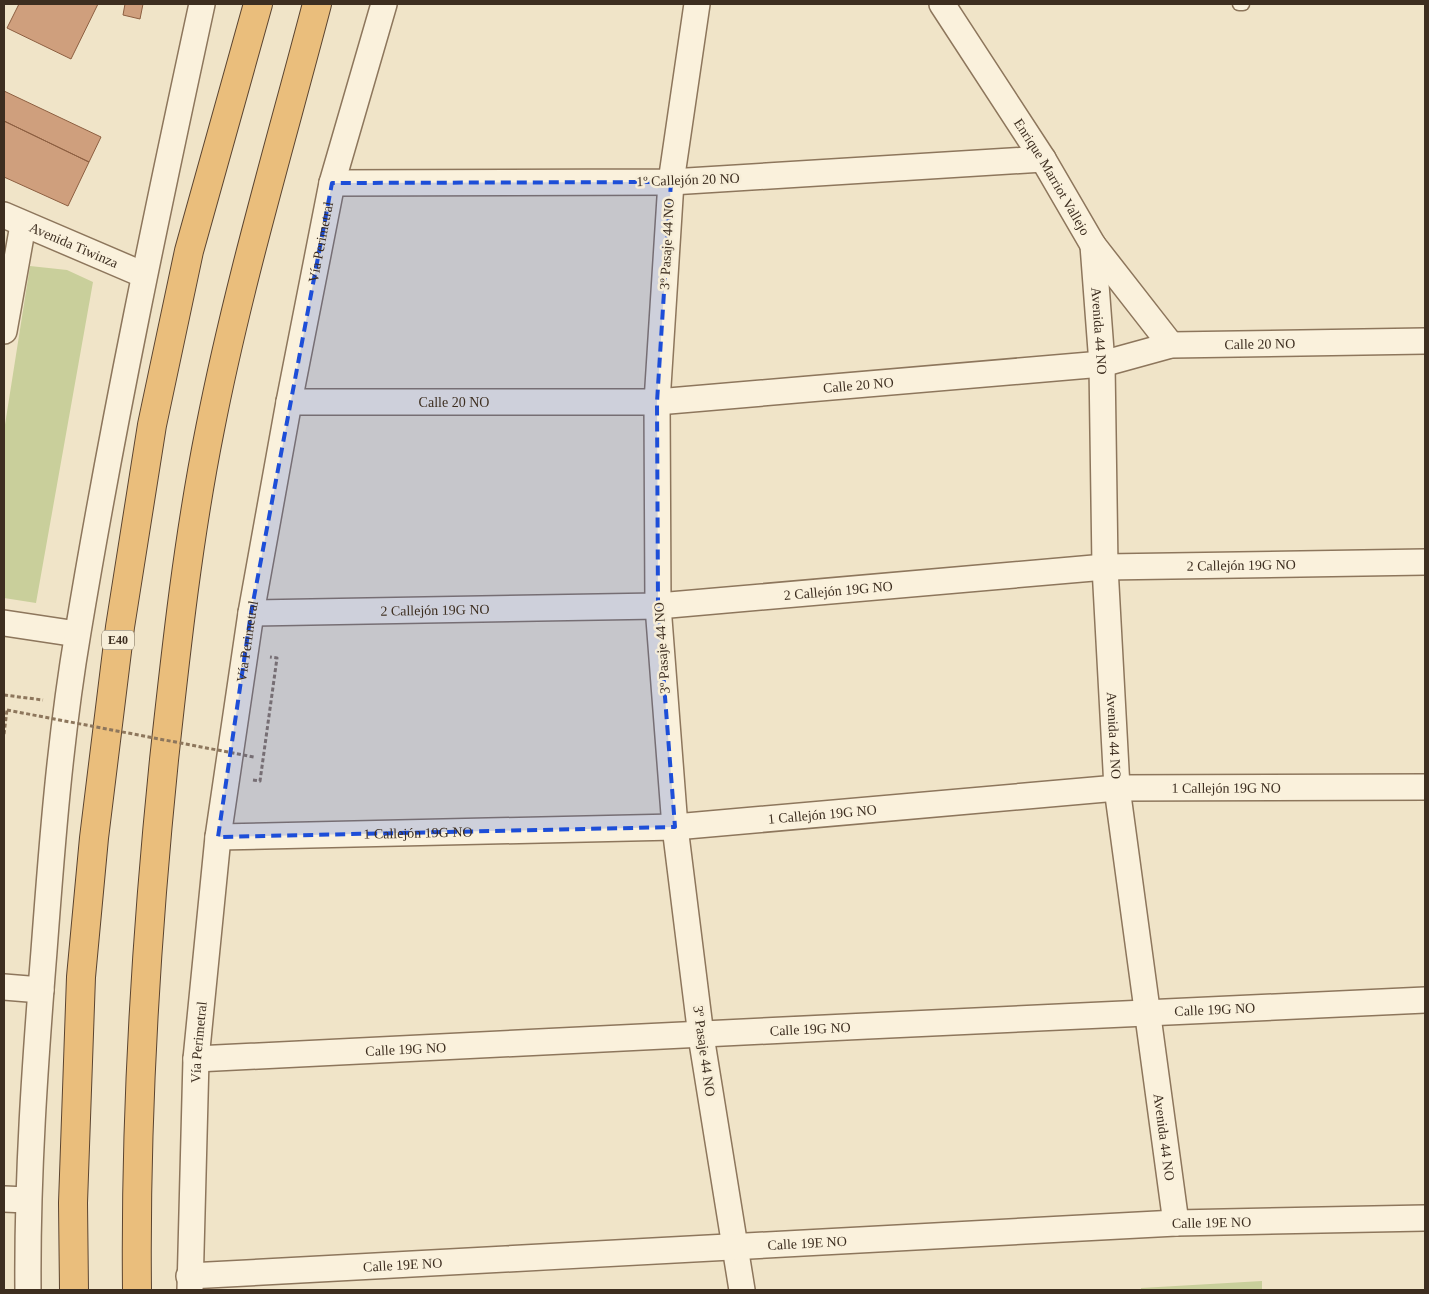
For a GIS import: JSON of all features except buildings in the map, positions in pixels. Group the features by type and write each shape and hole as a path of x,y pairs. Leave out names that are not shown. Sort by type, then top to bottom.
{"highway":[{"name":"E40","path":"74,1290 73,1202 81,977 94,838 120,627 152,425 189,252 258,4"},
{"path":"136,1290 136,1188 140,1061 155,850 179,618 210,430 250,256 317,4"}],"street":[{"path":"28,1290 15,1200 41,990 54,814 77,634 144,275 202,4"},
{"name":"Vía Perimetral","path":"190,1283 196,1059 218,837 251,613 289,402 332,183 384,4"},
{"name":"3º Pasaje 44 NO","path":"697,4 670,182 657,402 658,606 675,827 701,1036 742,1290"},
{"name":"Enrique Marriot Vallejo","path":"942,4 1043,159 1093,245 1171,345"},
{"name":"1º Callejón 20 NO","path":"332,183 670,182 1043,159"},
{"path":"4,331 14,220"},
{"name":"Avenida Tiwinza","path":"14,220 144,275"},
{"name":"Avenida 44 NO","path":"1093,245 1102,364 1105,567 1117,788 1176,1222"},
{"name":"Calle 20 NO","path":"289,402 657,402 1102,364 1171,345 1425,341"},
{"name":"2 Callejón 19G NO","path":"251,613 658,606 1105,567 1425,562"},
{"path":"4,623 77,634"},
{"name":"1 Callejón 19G NO","path":"218,837 675,827 1117,788 1425,787"},
{"path":"4,987 41,990"},
{"name":"Calle 19G NO","path":"196,1059 701,1036 1146,1011 1425,1000"},
{"name":"Calle 19E NO","path":"190,1283 734,1246 1176,1222 1425,1218"}],"path":[{"path":"4,695 68,704"},
{"path":"4,734 7,710 254,757"}],"highlighted area":[{"path":"671,182 657,402 658,606 675,827 218,837 251,613 332,183"}],"green space":[{"path":"30,266 67,270 93,282 36,603 4,598 4,431"},
{"path":"1262,1281 1262,1290 1141,1290 1141,1288"}]}
